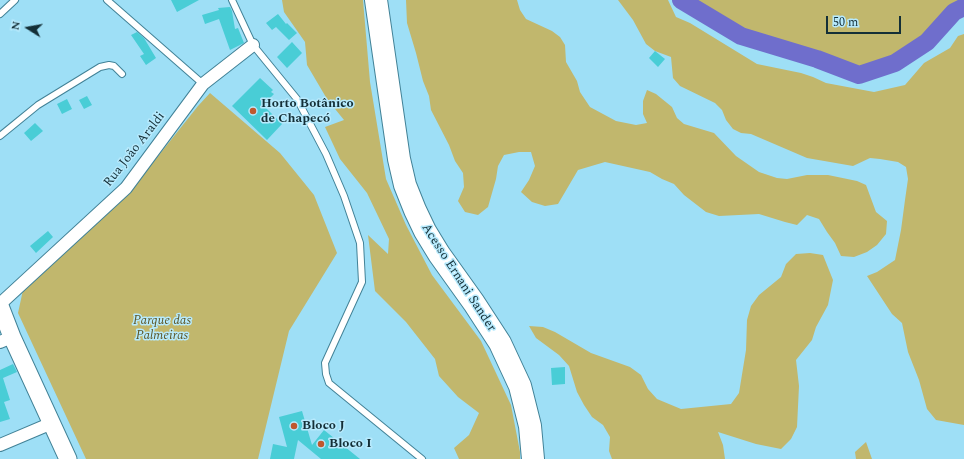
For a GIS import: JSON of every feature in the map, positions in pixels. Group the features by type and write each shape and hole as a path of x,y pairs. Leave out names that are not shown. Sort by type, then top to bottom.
{"highway":[{"name":"Acesso Ernani Sander","path":"376,0 398,159 405,185 425,231 500,343 520,386 530,426 533,459"}],"street":[{"name":"Rua João Araldi","path":"0,305 126,188 203,84 253,45"},
{"path":"0,305 6,340 52,423 68,459"},
{"path":"0,445 52,423"}],"lane":[{"path":"0,14 15,0"},
{"path":"107,0 203,84"},
{"path":"232,0 253,45 297,99 326,154 344,196 360,243 362,282 325,363 329,383 422,459"},
{"path":"0,136 38,106 100,67 108,65 114,66 122,74"}],"green space":[{"path":"282,0 363,0 370,82 386,179 406,225 432,275 481,341 511,405 520,459 459,459 454,448 469,435 479,413 458,397 439,376 435,359 406,322 375,291 368,235 388,254 389,239 367,193 340,159 325,127 344,120 327,99 307,65 305,42 284,12"},
{"path":"406,0 517,0 520,10 526,19 552,31 560,37 565,45 566,62 577,81 580,92 590,107 616,121 636,125 647,123 643,114 643,101 647,90 656,94 672,107 677,118 684,124 714,133 736,156 759,172 777,178 787,179 807,175 828,175 857,181 866,185 876,212 887,221 886,234 877,245 867,252 854,257 841,256 835,243 819,219 807,215 797,225 759,214 719,216 706,212 684,195 674,184 650,172 605,162 578,170 558,204 545,206 532,202 521,192 529,180 535,166 531,152 519,152 504,155 498,166 488,207 478,215 465,212 458,201 464,187 463,173 455,161 449,145 431,110 429,96 423,81 407,23"},
{"path":"618,0 668,0 676,17 690,23 757,64 801,73 826,83 874,92 905,85 924,63 950,48 958,36 964,34 964,425 936,420 927,409 919,380 908,352 902,323 892,314 867,276 877,272 895,260 908,179 906,167 898,162 870,158 853,166 807,158 751,134 741,133 733,129 726,120 722,110 715,103 680,86 673,78 671,57 655,51 646,44 633,20"},
{"path":"681,0 964,0 964,7 954,12 927,42 895,63 859,75 817,59 741,36"},
{"name":"Parque das Palmeiras","path":"210,93 280,153 314,195 337,253 289,331 258,459 86,459 18,313 23,290 135,185"},
{"path":"810,253 823,255 833,280 828,305 816,327 812,340 796,360 799,386 797,427 791,439 781,449 756,444 718,432 723,445 725,459 612,459 609,451 610,437 603,425 592,417 584,405 577,392 569,366 559,355 536,338 529,326 543,327 555,332 591,353 630,367 641,375 648,389 657,399 681,409 731,404 739,393 746,350 747,320 751,306 759,295 781,277 786,264 796,254"},
{"path":"866,442 872,459 856,459 855,452"}],"building":[{"path":"171,0 199,0 177,12"},
{"path":"230,7 235,29 238,28 244,43 230,50 219,19 205,24 202,15 219,10 218,8"},
{"path":"278,14 286,24 287,23 297,33 289,40 276,27 272,30 266,23"},
{"path":"137,32 144,38 156,58 146,65 140,56 144,54 131,35"},
{"path":"292,42 302,53 287,68 277,57"},
{"path":"655,51 665,59 658,67 649,58"},
{"name":"Horto Botânico de Chapecó","path":"260,78 273,90 271,92 274,94 263,105 282,124 267,140 232,106"},
{"path":"87,96 92,105 84,109 79,100"},
{"path":"67,99 72,109 62,114 57,104"},
{"path":"35,123 43,131 31,141 24,133"},
{"path":"48,231 53,237 36,253 30,246"},
{"path":"13,364 17,372 3,378 10,400 4,402 10,419 0,422 0,370"},
{"path":"565,367 565,384 552,385 551,368"},
{"path":"302,411 312,445 324,430 360,459 321,459 298,440 294,459 270,459 273,444 287,447 279,417"}],"waterway":[{"path":"681,0 741,36 817,59 859,75 895,63 927,42 954,12 964,7"}],"place":[{"name":"Horto Botânico de Chapecó","path":"253,111"},
{"name":"Bloco J","path":"294,426"},
{"name":"Bloco I","path":"321,444"}]}
